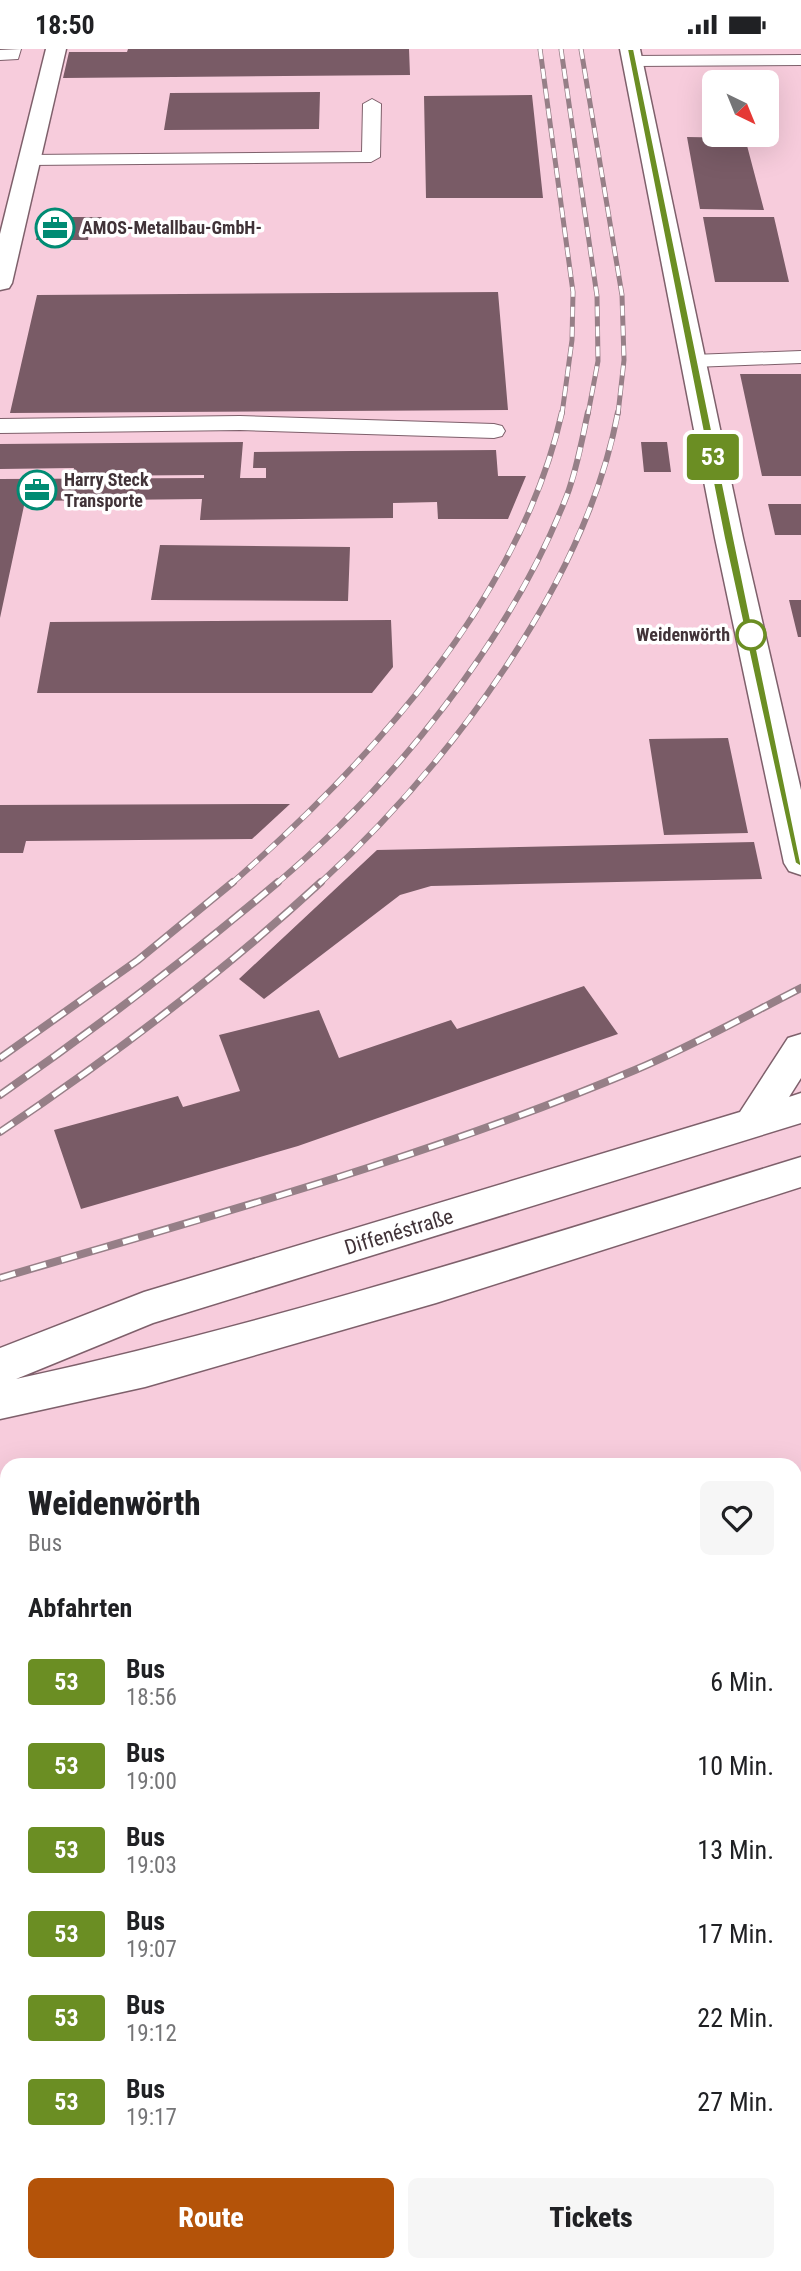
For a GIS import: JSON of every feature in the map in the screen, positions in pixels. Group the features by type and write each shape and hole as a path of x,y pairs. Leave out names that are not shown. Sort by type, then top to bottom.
{"street":[{"path":"0,283 56,49"},
{"path":"631,55 693,361 801,863"},
{"path":"752,1123 801,1048"},
{"name":"Diffenéstraße","path":"0,1367 144,1309 801,1108"},
{"path":"0,1401 145,1369 436,1286 801,1172"}],"lane":[{"path":"0,55 12,55 13,49"},
{"path":"631,55 801,60"},
{"path":"29,160 371,157 372,104"},
{"path":"693,361 801,357"},
{"path":"0,426 240,423 494,431"}],"shaded area":[{"path":"0,49 801,49 801,1458 0,1458"}],"building":[{"path":"128,49 409,49 410,75 63,78 69,52 127,52"},
{"path":"320,92 319,129 164,130 170,93"},
{"path":"532,95 543,198 426,198 424,96"},
{"path":"687,137 702,137 702,147 747,147 764,210 700,209"},
{"path":"42,217 102,217 99,233 89,233 88,240 36,240"},
{"path":"703,217 774,217 789,282 715,282"},
{"path":"498,292 508,410 10,413 37,295"},
{"path":"740,374 801,374 801,476 762,476"},
{"path":"243,442 240,478 266,478 266,468 253,468 254,452 352,451 496,450 498,476 526,476 508,519 438,519 437,502 393,503 393,518 200,520 202,499 25,501 0,618 0,479 204,478 204,475 72,476 74,468 0,469 0,444"},
{"path":"641,442 667,442 671,472 644,472"},
{"path":"768,504 801,504 801,535 775,535"},
{"path":"160,545 350,547 348,601 151,600"},
{"path":"789,600 801,600 801,637 798,637"},
{"path":"391,620 393,667 372,693 37,693 50,622"},
{"path":"728,738 748,833 664,835 649,739"},
{"path":"290,804 252,839 26,841 23,853 0,853 0,805"},
{"path":"754,842 762,879 431,886 400,895 264,999 239,979 377,850"},
{"path":"584,986 618,1034 298,1146 81,1209 54,1130 178,1096 183,1107 240,1091 219,1035 319,1010 339,1058 451,1020 457,1029"}],"railway":[{"path":"540,49 573,292 572,340 562,414"},
{"path":"561,49 597,296 598,361 588,414"},
{"path":"581,49 622,295 624,360 618,414"},
{"path":"231,884 336,785 386,730 433,672 476,611 512,547 541,481 562,412"},
{"path":"276,884 320,845 405,756 481,655 515,602 567,495 588,412"},
{"path":"319,884 415,785 461,729 504,669 543,607 575,543 601,477 618,412"},
{"path":"0,1058 138,960 233,882"},
{"path":"0,1095 141,992 278,882"},
{"path":"0,1132 165,1013 244,950 321,882"},
{"path":"0,1278 320,1183 479,1130 656,1061 801,988"}],"bus line":[{"name":"53","path":"630,49 729,538 801,863"}],"place":[{"name":"AMOS-Metallbau-GmbH-","path":"55,228"},
{"name":"Harry Steck Transporte","path":"37,490"},
{"name":"Weidenwörth","path":"751,635"}]}
